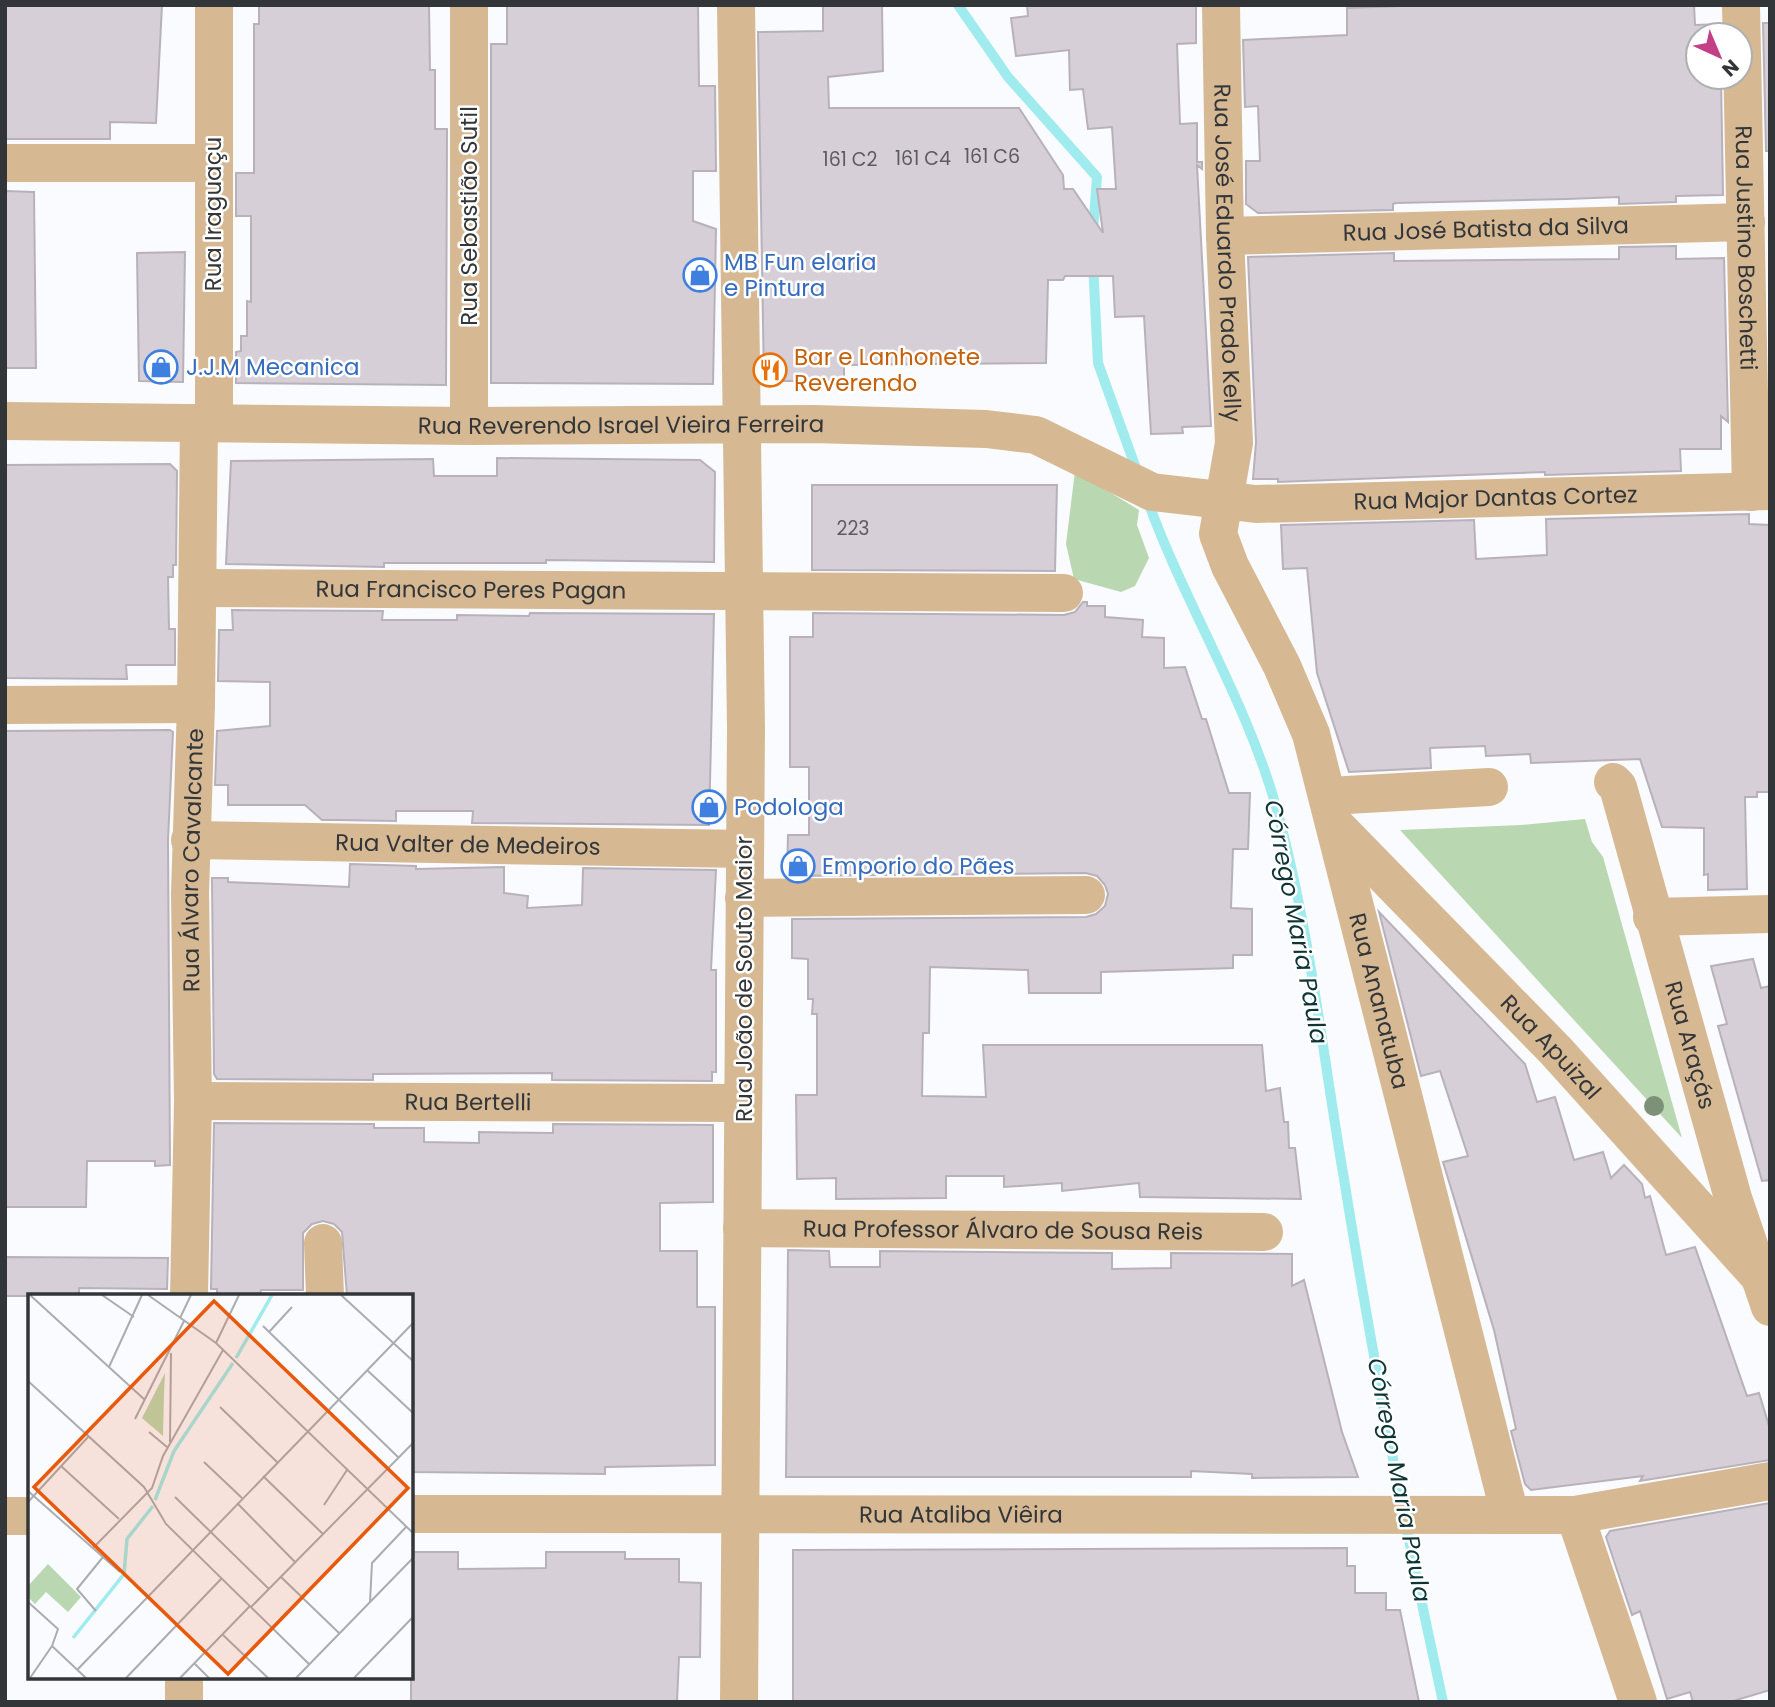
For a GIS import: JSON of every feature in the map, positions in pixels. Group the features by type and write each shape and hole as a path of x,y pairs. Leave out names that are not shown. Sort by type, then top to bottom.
{"street":[{"name":"Rua Iraguaçu","path":"206,424 214,5"},
{"name":"Rua Sebastião Sutil","path":"468,426 469,5"},
{"name":"Rua João de Souto Maior","path":"736,5 744,849 739,1702"},
{"name":"Rua José Eduardo Prado Kelly","path":"1221,5 1225,236 1234,443 1222,502"},
{"name":"Rua Justino Boschetti","path":"1741,5 1746,222 1761,491"},
{"path":"5,163 213,163"},
{"name":"Rua José Batista da Silva","path":"1225,236 1746,222"},
{"name":"Rua Reverendo Israel Vieira Ferreira","path":"5,421 468,426 740,424 1019,431 1049,441 1078,458 1152,492 1222,502"},
{"name":"Rua Álvaro Cavalcante","path":"189,1294 193,1101 190,840 206,424"},
{"name":"Rua Major Dantas Cortez","path":"1222,502 1256,505 1761,491"},
{"name":"Rua Ananatuba","path":"1222,502 1218,534 1230,566 1282,666 1306,723 1333,812 1510,1515"},
{"name":"Rua Francisco Peres Pagan","path":"198,588 1064,593"},
{"path":"5,705 197,704"},
{"name":"Rua Araçás","path":"1613,782 1618,787 1652,917 1733,1198 1764,1291"},
{"path":"1333,812 1489,787"},
{"name":"Rua Apuizal","path":"1333,812 1556,1051 1764,1291"},
{"name":"Rua Valter de Medeiros","path":"190,840 744,849"},
{"path":"744,898 1086,895"},
{"path":"1652,917 1770,914"},
{"name":"Rua Bertelli","path":"193,1101 743,1103"},
{"name":"Rua Professor Álvaro de Sousa Reis","path":"742,1228 1264,1232"},
{"path":"323,1243 325,1294"},
{"name":"Rua Ataliba Viêira","path":"413,1514 1575,1515 1770,1481"},
{"path":"1575,1515 1638,1702"},
{"path":"5,1516 28,1516"},
{"path":"184,1679 184,1702"}],"green space":[{"path":"1075,471 1139,510 1137,525 1149,558 1135,586 1121,592 1074,579 1066,544"},
{"path":"1585,819 1592,842 1603,857 1682,1138 1400,830 1521,825"}],"building":[{"path":"5,5 162,5 156,123 110,122 110,139 5,139"},
{"path":"259,5 429,5 430,70 435,70 435,129 447,129 446,385 236,383 236,352 241,351 241,336 247,336 247,301 251,302 251,216 236,216 236,173 254,173 254,24 259,24"},
{"path":"698,5 699,86 715,86 716,171 693,171 693,221 716,229 713,384 491,383 491,44 507,44 507,6"},
{"path":"823,5 882,5 883,71 828,77 829,108 1019,108 1063,175 1064,189 1073,189 1103,233 1097,189 1116,189 1112,127 1088,129 1083,89 1070,90 1069,50 1016,56 1011,18 1028,16 1027,5 1196,5 1196,43 1177,44 1180,124 1197,123 1197,162 1202,162 1202,169 1197,165 1211,426 1182,427 1183,433 1151,434 1144,316 1115,317 1113,276 1065,276 1063,280 1048,280 1046,363 844,365 844,381 764,381 758,32 823,31"},
{"path":"1427,5 1694,5 1695,21 1684,21 1684,91 1721,91 1723,195 1676,196 1676,202 1619,204 1619,197 1396,203 1393,204 1393,210 1258,213 1246,204 1246,161 1260,161 1258,106 1245,107 1243,40 1347,35 1347,8"},
{"path":"1763,23 1770,23 1770,151 1766,151"},
{"path":"5,191 34,192 36,368 5,368"},
{"path":"1676,246 1676,259 1724,258 1728,422 1721,416 1721,449 1680,449 1681,471 1545,475 1545,472 1278,482 1278,479 1253,479 1256,442 1248,257 1394,253 1394,261 1619,259 1619,247"},
{"path":"185,252 183,382 139,381 137,253"},
{"path":"497,458 700,460 715,472 714,562 546,560 546,563 384,563 384,567 226,564 231,461 433,459 434,476 497,476"},
{"path":"170,464 177,471 176,565 173,565 173,577 168,577 169,629 175,629 175,665 126,665 127,679 5,678 5,465"},
{"path":"812,485 1057,485 1055,571 812,570"},
{"path":"1749,514 1749,524 1770,525 1770,792 1757,792 1757,797 1745,797 1747,889 1708,890 1708,874 1704,875 1704,828 1662,827 1640,759 1531,763 1530,754 1486,756 1485,746 1430,748 1431,768 1349,772 1317,673 1307,568 1283,569 1281,525 1474,520 1476,559 1547,555 1546,519"},
{"path":"1083,602 1087,602 1087,606 1105,606 1105,617 1143,620 1142,637 1164,638 1164,668 1185,667 1202,719 1206,719 1229,793 1250,793 1248,849 1233,849 1231,908 1252,909 1252,955 1233,955 1233,968 1101,972 1101,993 1029,993 1028,970 930,967 929,1033 923,1033 922,1096 986,1097 983,1045 1262,1045 1266,1091 1280,1088 1284,1122 1288,1122 1289,1148 1295,1148 1301,1199 1140,1197 1139,1183 1062,1191 1062,1183 1004,1187 1004,1176 946,1176 946,1198 836,1199 836,1178 797,1179 796,1095 817,1095 817,1014 812,1014 813,999 808,999 808,959 792,958 792,919 1086,917 1096,914 1105,906 1108,894 1105,885 1097,876 1086,873 787,876 788,835 809,835 809,767 790,767 790,637 813,637 813,613 1064,615 1075,612"},
{"path":"232,610 383,611 382,620 457,620 457,615 529,616 530,613 714,614 709,825 472,823 473,811 396,811 396,821 322,820 305,805 228,805 228,785 215,785 217,731 270,726 270,682 218,681 219,630 233,630"},
{"path":"5,731 173,732 168,840 170,1165 155,1166 155,1161 87,1161 86,1207 5,1207"},
{"path":"350,864 416,866 416,869 504,867 504,893 528,896 527,908 582,905 583,868 716,870 711,970 716,970 716,1072 712,1072 712,1081 552,1080 552,1073 373,1074 373,1080 217,1079 214,1074 212,878 228,878 228,882 349,887"},
{"path":"1379,912 1525,1064 1537,1102 1555,1097 1574,1160 1603,1152 1611,1178 1624,1165 1642,1184 1645,1198 1650,1196 1666,1255 1695,1247 1747,1396 1759,1393 1770,1429 1770,1460 1640,1481 1643,1476 1531,1490 1525,1484 1511,1431 1516,1429 1494,1330 1443,1162 1468,1156 1440,1071 1421,1076"},
{"path":"1753,959 1761,988 1770,986 1770,1180 1762,1181 1718,1026 1727,1024 1711,966"},
{"path":"214,1123 374,1124 374,1128 424,1128 424,1142 479,1143 479,1132 553,1133 553,1124 713,1125 713,1202 660,1203 660,1251 697,1251 697,1307 715,1307 715,1465 605,1467 605,1474 413,1472 413,1294 347,1294 342,1232 334,1224 323,1221 312,1224 303,1233 303,1290 217,1294 217,1289 211,1289"},
{"path":"788,1250 829,1251 830,1267 880,1267 880,1251 1112,1253 1112,1269 1171,1268 1171,1253 1292,1254 1292,1286 1304,1280 1342,1432 1358,1477 1252,1478 1252,1474 1191,1471 1191,1477 786,1477"},
{"path":"5,1257 168,1258 167,1289 79,1288 79,1294 5,1296"},
{"path":"1770,1503 1770,1690 1730,1702 1693,1702 1690,1692 1667,1699 1640,1611 1632,1615 1606,1537 1610,1531"},
{"path":"1347,1548 1347,1566 1355,1566 1355,1593 1386,1593 1386,1610 1400,1610 1419,1702 793,1702 793,1550"},
{"path":"413,1552 458,1552 458,1569 546,1568 546,1552 625,1552 625,1559 679,1559 679,1582 701,1583 700,1657 679,1657 677,1702 411,1702"}],"waterway":[{"name":"Córrego Maria Paula","path":"958,5 1008,77 1097,177 1093,232"},
{"name":"Córrego Maria Paula","path":"1093,263 1098,363 1138,474"},
{"name":"Córrego Maria Paula","path":"1147,499 1179,577 1249,730 1277,810 1307,947 1378,1376 1443,1702"}],"place":[{"name":"MB Fun elaria e Pintura","path":"700,275"},
{"name":"J.J.M Mecanica","path":"161,367"},
{"name":"Bar e Lanhonete Reverendo","path":"770,370"},
{"name":"Podologa","path":"709,807"},
{"name":"Emporio do Pães","path":"798,866"}]}
